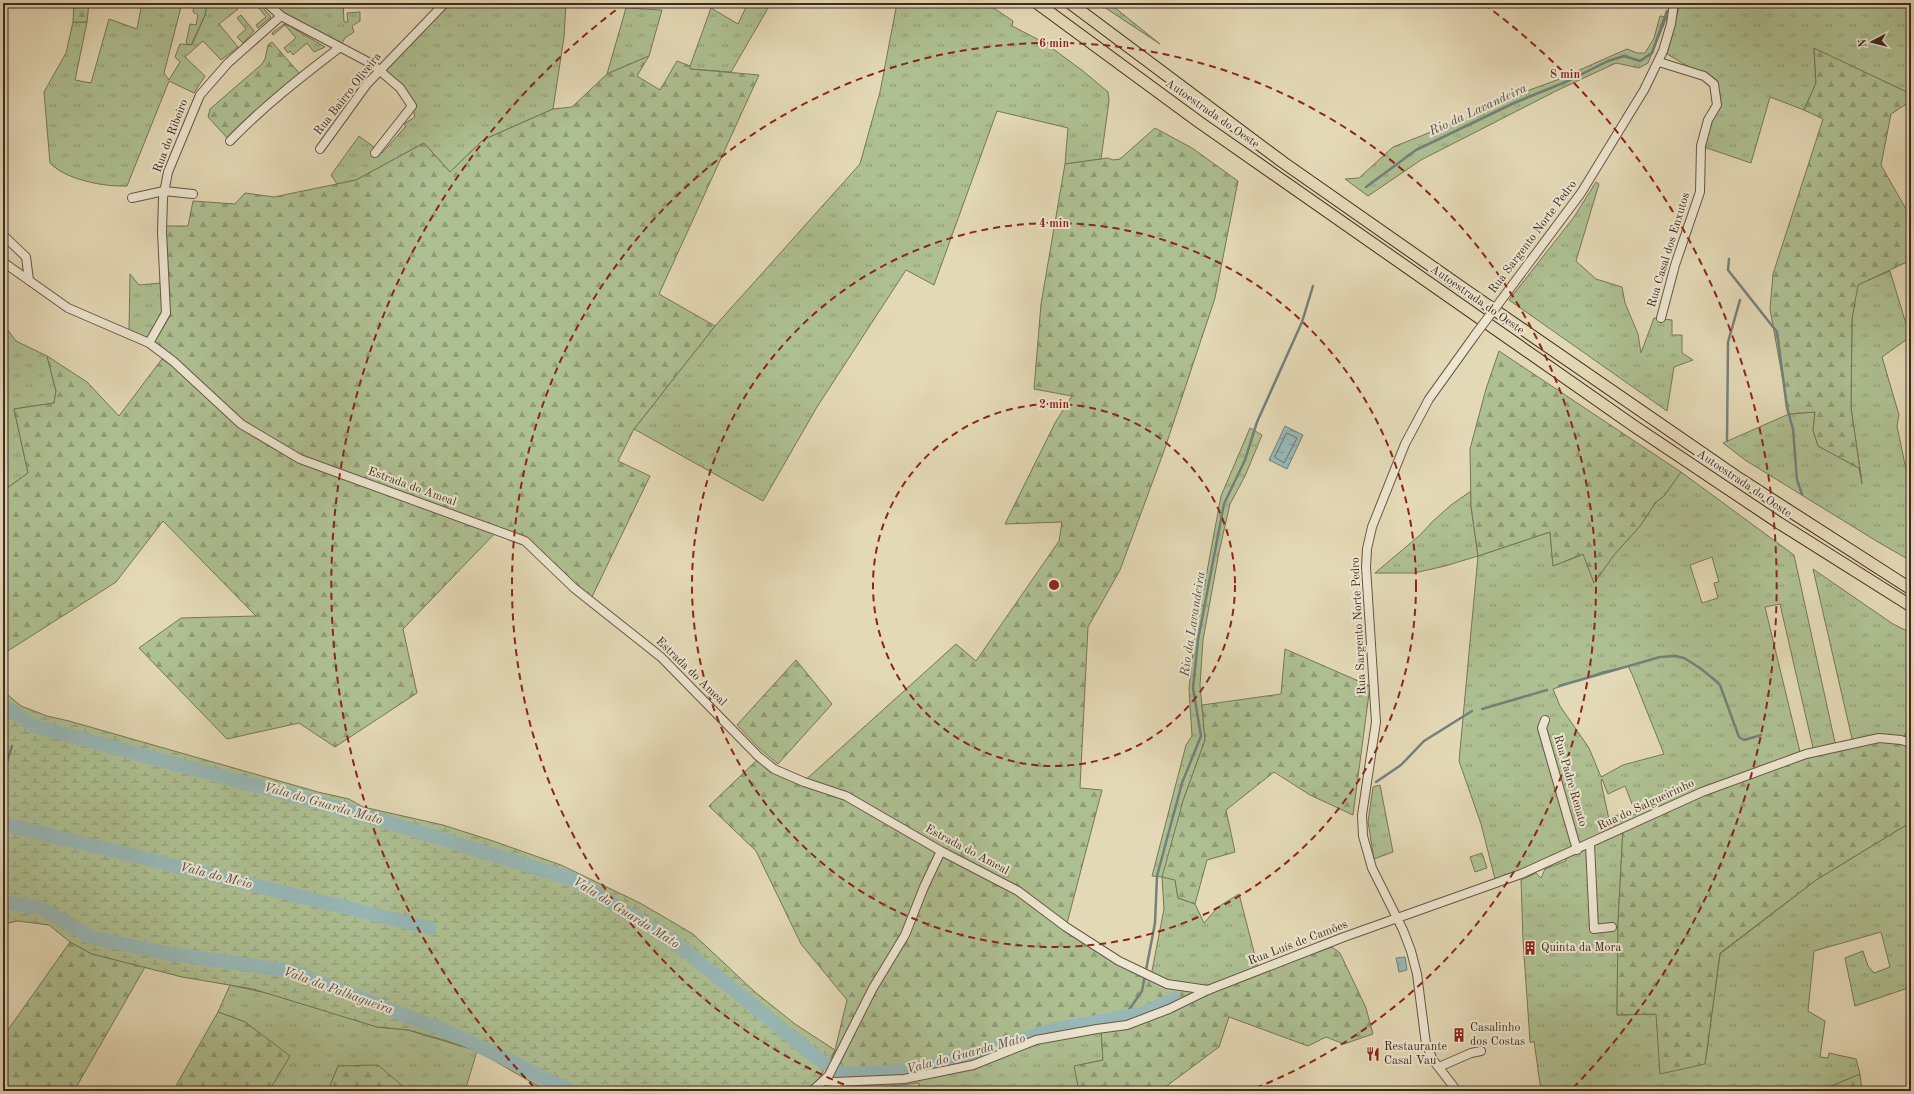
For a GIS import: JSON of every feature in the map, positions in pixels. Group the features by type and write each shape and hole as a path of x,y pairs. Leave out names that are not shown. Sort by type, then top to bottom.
{"highway":[{"name":"Autoestrada do Oeste","path":"1037,3 1199,122 1634,426 1809,542 1911,606"},
{"name":"Autoestrada do Oeste","path":"1070,3 1284,162 1467,291 1734,475 1911,589"}],"street":[{"path":"267,3 281,16 339,48 372,64 400,88 412,106 375,153"},
{"name":"Rua Bairro Oliveira","path":"320,149 367,84 445,3"},
{"name":"Rua Sargento Norte Pedro","path":"1457,1091 1439,1067 1426,1044 1414,963 1407,940 1372,868 1365,847 1362,826 1376,722 1366,571 1367,549 1376,515 1415,423 1429,399 1475,335 1581,194 1659,62 1667,39 1674,3"},
{"name":"Rua do Ribeiro","path":"149,343 166,313 162,232 164,191 168,172 200,95 228,63 281,16"},
{"path":"230,141 252,118 286,89 339,48"},
{"name":"Rua Casal dos Enxutos","path":"1659,62 1704,76 1714,84 1717,105 1708,120 1701,146 1700,192 1675,265 1661,318"},
{"path":"132,198 164,191 193,194"},
{"path":"3,235 26,257 28,280"},
{"name":"Estrada do Ameal","path":"3,262 68,308 149,343 173,361 240,424 300,459 525,541 574,588 661,657 766,764 774,769 804,782 846,796 941,851 1018,891 1066,927 1120,961 1167,984 1208,990"},
{"name":"Rua Padre Renato","path":"1545,720 1542,728 1577,850"},
{"name":"Rua do Salgueirinho","path":"1397,919 1521,874 1577,850 1702,792 1806,754 1879,738 1901,740 1911,743"},
{"path":"1590,844 1594,929 1612,927"},
{"path":"812,1091 826,1078 873,988 905,935 924,887 941,851"},
{"name":"Rua Luís de Camões","path":"826,1078 835,1082 904,1079 973,1065 1036,1040 1127,1025 1169,1009 1208,990 1344,937 1397,919"},
{"path":"1439,1067 1471,1053 1481,1052"}],"green space":[{"path":"74,3 89,3 87,22 73,22"},
{"path":"142,3 182,3 164,73 169,80 180,62 175,57 180,44 192,45 205,15 207,3 234,3 238,9 219,24 238,47 221,60 203,41 185,57 205,76 194,93 169,81 127,186 97,184 66,174 50,163 44,92 66,53 73,22 87,22 75,80 91,83 109,19 137,29"},
{"path":"188,3 207,3 205,15 191,45 186,43 190,24 196,25 198,15 193,12 194,6 188,5"},
{"path":"255,3 259,3 271,17 258,28 256,25 266,17"},
{"path":"267,3 343,3 344,22 348,22 347,13 360,12 360,21 352,26 354,32 345,38 339,48"},
{"path":"450,3 566,3 564,37 553,109 483,140 450,172 424,143 356,180 337,184 331,175 359,136 382,153 406,126 404,124 415,117 412,106 380,71"},
{"path":"748,3 771,3 731,72 689,69 711,8 738,24"},
{"path":"897,3 986,3 1013,21 1012,26 1045,43 1083,71 1108,92 1109,101 1101,159 1065,164 1068,128 997,111 934,285 906,270 817,407 763,501 634,429 715,326 860,164 880,92"},
{"path":"1098,3 1109,3 1160,44"},
{"path":"1680,3 1911,3 1911,94 1814,49 1816,83 1804,110 1770,97 1751,163 1701,146 1717,105 1714,84 1704,76 1667,54"},
{"path":"626,8 662,10 649,56 607,74"},
{"path":"241,15 254,31 243,43 237,37 246,29 237,18"},
{"path":"1660,16 1667,17 1648,63 1639,68 1616,63 1558,90 1421,160 1368,196 1345,179 1359,178 1393,147 1464,119 1521,93 1557,80 1627,49 1637,53 1645,53 1654,38"},
{"path":"284,24 325,47 314,52 307,43 293,55 290,51 288,53 284,48 296,38 285,25 273,35 272,33"},
{"path":"272,42 300,74 230,141 208,117 210,109 262,64 265,59 268,45"},
{"path":"1814,48 1911,94 1911,101 1891,114 1881,165 1911,218 1911,260 1858,285 1852,319 1851,408 1862,484 1859,468 1818,446 1813,430 1815,412 1789,414 1770,309 1773,274 1823,119 1804,110 1816,83"},
{"path":"649,56 637,76 660,90 677,61 690,66 690,69 759,75 659,294 715,326 634,429 618,461 650,476 590,601 525,541 497,531 403,629 417,693 335,747 299,723 227,739 139,648 181,618 256,616 163,521 116,582 3,654 3,491 28,473 14,409 54,403 56,391 47,356 87,382 119,416 162,359 192,380 155,341 170,316 166,226 188,226 193,201 235,204 245,193 274,197 356,180 424,143 450,172 483,140 553,109 572,107 607,74"},
{"path":"1155,128 1192,148 1238,181 1215,298 1164,451 1120,570 1088,627 1080,788 1102,790 1066,927 1163,982 1208,990 1332,947 1340,953 1366,1008 1373,1034 1344,1044 1326,1037 1308,1046 1229,1017 1219,1047 1160,1091 1079,1091 1074,1066 1103,1060 1101,1029 1065,1034 973,1065 926,1073 823,1081 835,1050 847,1000 801,944 756,851 709,806 757,760 772,771 801,784 956,644 976,661 1059,541 1062,522 1005,524 1055,423 1072,396 1034,389 1041,304 1065,164 1108,158 1113,160 1120,159"},
{"path":"1596,182 1599,184 1576,261 1596,279 1622,287 1625,303 1638,334 1641,353 1654,318 1672,320 1672,335 1682,335 1682,353 1693,360 1674,367 1667,411 1509,300 1574,217"},
{"path":"1890,271 1910,337 1882,357 1899,415 1897,426 1908,479 1911,479 1911,561 1745,460 1723,443 1789,414 1815,412 1813,430 1818,446 1859,468 1861,476 1851,408 1852,319 1857,285"},
{"path":"130,274 139,285 161,283 163,311 148,338 129,330"},
{"path":"3,324 16,341 47,356 56,391 54,403 14,409 28,473 3,491"},
{"path":"1499,351 1681,472 1664,496 1656,502 1640,526 1614,555 1594,583 1583,554 1553,566 1550,532 1478,556 1471,506 1470,449 1486,389"},
{"path":"1250,428 1262,435 1245,476 1230,504 1219,552 1203,640 1200,685 1205,740 1183,801 1175,880 1178,898 1195,904 1204,923 1218,907 1239,894 1258,967 1342,933 1344,937 1208,990 1151,976 1164,909 1162,877 1152,876 1186,745 1192,736 1189,689 1194,642 1221,496"},
{"path":"1681,472 1794,555 1836,747 1814,752 1780,604 1765,607 1801,756 1623,829 1618,922 1617,1015 1656,1014 1705,1064 1720,954 1816,880 1911,822 1911,987 1855,1006 1845,958 1863,951 1868,966 1874,973 1890,967 1881,932 1814,951 1808,1011 1825,1021 1820,1057 1828,1058 1829,1053 1856,1059 1860,1074 1820,1091 1541,1091 1534,1041 1531,1043 1530,1041 1523,940 1521,880 1536,873 1541,878 1545,869 1566,861 1566,855 1496,883 1481,824 1459,761 1478,556 1550,532 1553,566 1584,554 1594,583 1614,555 1640,526 1656,502 1664,496","holes":["1712,557 1719,582 1714,583 1718,598 1702,603 1690,565","1628,666 1664,754 1623,765 1601,777 1589,748 1560,706 1553,689 1602,672","1602,779 1608,794 1625,786 1636,814 1626,818 1624,814 1613,816 1614,832 1611,829 1601,782"]},
{"path":"1471,491 1471,506 1478,556 1414,573 1375,573 1420,535 1451,505"},
{"path":"1813,569 1893,624 1911,633 1911,727 1901,740 1853,743"},
{"path":"1285,649 1370,686 1353,815 1310,795 1274,772 1226,810 1235,852 1207,860 1195,904 1178,898 1175,880 1162,877 1183,801 1205,740 1202,705 1281,694"},
{"path":"796,660 832,704 778,764 759,748 737,725"},
{"path":"3,691 21,706 47,716 318,792 349,799 363,807 443,825 561,865 640,903 693,934 755,992 795,1024 835,1050 820,1077 806,1091 547,1091 477,1051 441,1039 408,1030 377,1027 253,989 182,977 92,954 70,942 49,925 18,921 3,924"},
{"path":"1911,727 1911,822 1816,880 1720,953 1705,1064 1660,1074 1656,1014 1617,1015 1618,922 1623,828 1806,754 1853,743 1901,740"},
{"path":"1380,785 1393,852 1374,859 1368,822 1373,787"},
{"path":"1482,853 1487,868 1475,872 1470,857"},
{"path":"70,942 92,954 145,967 74,1091 3,1091 3,1037"},
{"path":"230,985 275,995 377,1027 408,1030 477,1051 465,1091 406,1091 405,1088 338,1066 328,1091 269,1091 289,1056 245,1022 218,1012"},
{"path":"218,1012 245,1022 290,1056 269,1091 173,1091"},
{"path":"1101,1028 1103,1060 1075,1066 1079,1091 919,1091 919,1083 850,1091 812,1091 823,1081"},
{"path":"378,1065 405,1088 406,1091 328,1091 338,1066"},
{"path":"1860,1074 1862,1091 1820,1091"}],"water":[{"path":"1285,426 1303,435 1287,469 1269,460"},
{"path":"1405,957 1407,970 1399,972 1396,958"}],"waterway":[{"name":"Rio da Lavandeira","path":"1366,187 1416,150 1514,103 1568,81 1608,61 1624,56 1640,61 1652,53 1667,11"},
{"path":"1729,259 1728,270 1777,332 1787,408 1793,429 1797,480 1802,494"},
{"name":"Rio da Lavandeira","path":"1124,1017 1142,991 1155,923 1157,876 1182,783 1201,736 1193,688 1198,640 1224,504 1245,460 1257,422 1302,322 1313,286"},
{"path":"1727,441 1728,342 1740,300"},
{"path":"1559,686 1660,657 1675,656 1684,658 1700,668 1720,685 1739,737 1744,740 1761,735"},
{"path":"1482,709 1547,690"},
{"name":"Vala do Guarda Mato","path":"3,705 34,726 361,814 575,880 676,943 821,1061 844,1074 909,1071 986,1051 1052,1030 1141,1014 1174,999"},
{"path":"1376,782 1401,765 1424,741 1472,711"},
{"path":"3,774 12,746"},
{"name":"Vala do Meio","path":"3,824 430,928"},
{"name":"Vala da Palhagueira","path":"3,904 9,903 41,908 90,937 165,953 291,971 456,1035 571,1091"}],"place":[{"name":"Quinta da Mora","path":"1530,948"},
{"name":"Casalinho dos Costas","path":"1459,1035"},
{"name":"Restaurante Casal Vau","path":"1373,1054"}]}
